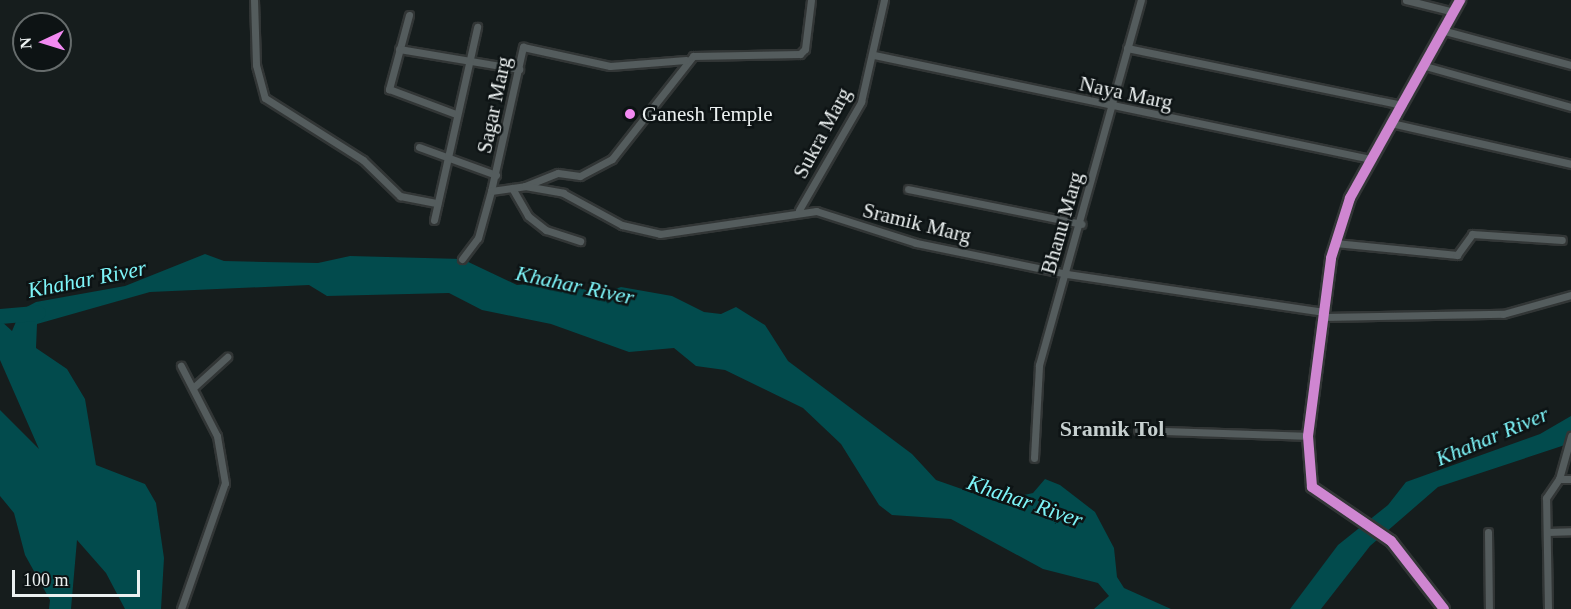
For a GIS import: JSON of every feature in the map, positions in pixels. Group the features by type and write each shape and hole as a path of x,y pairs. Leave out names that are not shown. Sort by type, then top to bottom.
{"highway":[{"path":"1444,609 1391,541 1312,487 1308,436 1323,315 1335,243 1371,159 1445,32 1460,0"}],"street":[{"path":"254,0 256,65 265,98 363,160 400,196 437,203"},
{"path":"525,186 558,173 580,176 612,159 686,60 702,52 800,54 811,0"},
{"name":"Sukra Marg","path":"799,210 861,102 874,55 884,0"},
{"name":"Bhanu Marg","path":"1034,458 1039,365 1082,224 1110,107 1141,0"},
{"path":"1406,0 1454,12"},
{"path":"409,15 389,89 456,114"},
{"path":"434,220 477,27"},
{"path":"1445,32 1571,65"},
{"name":"Sagar Marg","path":"462,259 478,238 496,175 523,47 610,66 686,60"},
{"path":"1127,48 1402,105"},
{"path":"399,49 519,69"},
{"name":"Naya Marg","path":"874,55 1110,107 1371,159"},
{"path":"1425,66 1571,107"},
{"path":"1391,123 1571,164"},
{"path":"419,147 496,175"},
{"name":"Sramik Marg","path":"491,191 525,186 563,193 622,225 660,234 799,210 916,243 1067,274 1323,315 1503,314 1571,295"},
{"path":"513,188 537,223 580,241"},
{"path":"908,189 1082,224"},
{"path":"1335,243 1457,255 1472,234 1562,240"},
{"path":"194,387 227,357"},
{"path":"181,366 194,387 217,436 225,483 181,609"},
{"path":"1138,430 1308,436"},
{"path":"1548,609 1546,498 1559,479 1571,436"},
{"path":"1559,479 1571,479"},
{"path":"1547,532 1571,531"},
{"path":"1488,532 1489,609"}],"water":[{"path":"205,254 224,261 264,262 318,263 350,256 462,259 517,285 565,281 597,295 621,287 672,296 704,312 721,314 736,307 765,325 788,361 912,454 936,480 996,501 1033,493 1045,479 1060,485 1095,512 1114,548 1117,577 1124,588 1171,609 1094,609 1109,596 1098,583 1043,569 951,519 892,515 879,505 841,444 803,408 725,370 696,366 674,348 629,352 551,324 482,310 449,293 327,296 309,285 150,292 37,324 36,348 67,369 85,399 96,465 145,484 156,503 164,558 161,609 125,609 106,573 77,540 71,609 49,609 50,600 25,555 14,513 0,496 0,410 39,449 0,360 0,320 12,331 21,310 36,302 125,286"},
{"path":"1571,416 1571,443 1438,487 1370,546 1321,609 1290,609 1338,545 1388,505 1406,482 1540,434"}],"waterway":[{"name":"Khahar River","path":"0,316 38,313"}],"place":[{"name":"Ganesh Temple","path":"630,114"}],"district":[{"name":"Sramik Tol","path":"1112,429"}]}
